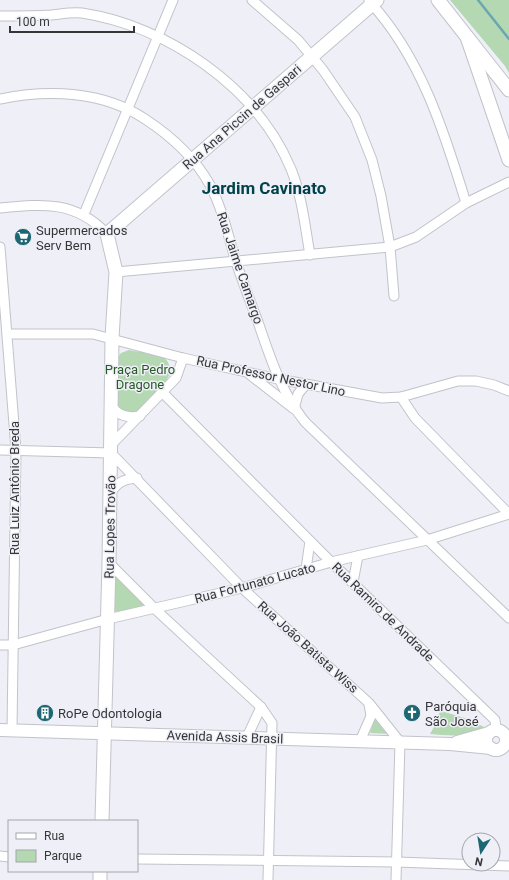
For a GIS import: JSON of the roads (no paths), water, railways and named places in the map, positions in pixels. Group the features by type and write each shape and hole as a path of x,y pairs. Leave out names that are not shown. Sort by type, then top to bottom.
{"main road":[{"path":"438,0 509,90"},
{"name":"Rua Ana Piccin de Gaspari","path":"107,234 312,57 372,2"},
{"path":"467,37 507,141 509,160"},
{"name":"Rua Lopes Trovão","path":"102,820 108,619 112,338 116,272 107,234"}],"street":[{"path":"84,214 173,0"},
{"path":"252,0 298,40 355,117 372,160 380,188 390,247 394,296"},
{"path":"372,2 407,52 431,99 446,135 466,203"},
{"path":"0,16 80,13 117,20 158,37 192,56 227,81 252,108 273,138 291,169 303,208 310,255"},
{"name":"Rua Jaime Camargo","path":"0,99 16,96 57,93 94,97 128,108 155,125 182,147 210,185 221,210 236,261 278,379 294,409"},
{"path":"116,272 390,247 416,236 466,203 509,182"},
{"path":"0,208 32,205 57,206 84,214 107,234"},
{"name":"Rua Luiz Antônio Breda","path":"0,247 16,450 12,730"},
{"name":"Rua Professor Nestor Lino","path":"8,334 93,334 184,358 278,379 382,398 401,397 436,386 464,381 476,381 494,385 509,391"},
{"path":"0,450 111,449 176,378 184,358"},
{"path":"247,372 294,409 305,422 509,618"},
{"path":"294,409 298,394 306,384"},
{"name":"Rua Ramiro de Andrade","path":"163,393 331,562 495,720 500,733"},
{"path":"401,397 415,418 509,514"},
{"path":"111,405 116,412 122,416 140,416"},
{"name":"Rua João Batista Wiss","path":"111,449 242,588 369,703 400,742"},
{"path":"110,492 117,484 126,479 137,478"},
{"name":"Rua Fortunato Lucato","path":"0,645 14,645 108,619 242,588 331,562 427,540 509,514"},
{"path":"306,569 310,541"},
{"path":"353,582 358,556"},
{"path":"109,563 155,609 261,707 272,723 268,880"},
{"path":"360,741 371,716 369,703"},
{"path":"247,737 261,707"},
{"name":"Avenida Assis Brasil","path":"0,730 400,742 450,744 499,749 506,746"},
{"path":"491,748 487,741 500,733 506,739 506,746"},
{"name":"Avenida Assis Brasil","path":"450,744 500,733"},
{"path":"396,880 400,742"},
{"path":"138,858 397,862 509,866"}],"waterway":[{"path":"478,0 509,39"}],"place":[{"name":"Supermercados Serv Bem","path":"23,237"},
{"name":"RoPe Odontologia","path":"45,713"},
{"name":"Paróquia São José","path":"412,713"}],"district":[{"name":"Jardim Cavinato","path":"264,188"}],"park label":[{"name":"Praça Pedro Dragone","path":"140,376"}]}
